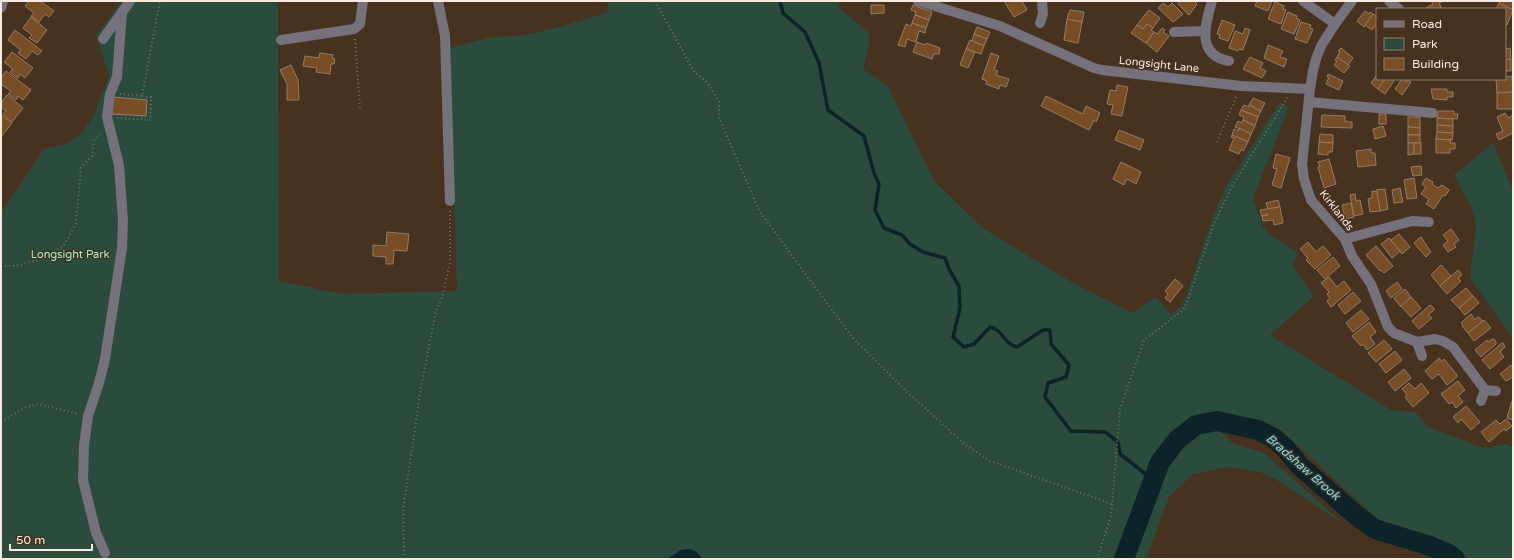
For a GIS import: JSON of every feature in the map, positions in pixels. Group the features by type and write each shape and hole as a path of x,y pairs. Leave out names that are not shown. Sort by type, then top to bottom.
{"street":[{"path":"1,8 3,1"},
{"path":"103,40 130,1"},
{"path":"281,40 354,29 360,24 363,1"},
{"path":"438,1 445,36 450,201"},
{"name":"Longsight Lane","path":"918,1 1000,26 1094,68 1241,86 1310,90"},
{"path":"1042,1 1045,18"},
{"path":"1212,1 1204,31 1206,44 1212,55 1222,60 1229,61"},
{"path":"1303,1 1335,24"},
{"path":"1310,90 1316,59 1335,24 1352,1"},
{"path":"1389,1 1398,8"},
{"path":"105,553 96,533 83,480 84,445 88,416 105,360 122,248 123,222 119,165 108,121 110,94 117,77 122,12"},
{"path":"1174,32 1204,31"},
{"name":"Kirklands","path":"1310,90 1302,164 1304,179 1311,200 1345,239 1352,256 1371,284 1388,327 1394,333 1418,342 1435,339 1443,341 1453,347 1491,391 1481,402"},
{"path":"1309,102 1433,113"},
{"path":"1345,239 1412,216 1430,222"},
{"path":"1418,342 1422,356"}],"path":[{"path":"142,96 160,1"},
{"path":"655,1 694,72 708,83 719,102 719,118 760,212 852,337 907,392 966,445 990,461 1112,504"},
{"path":"354,29 360,109"},
{"path":"1218,142 1241,86"},
{"path":"1097,559 1111,516 1120,409 1144,340 1183,310 1188,300 1213,226 1231,188 1289,96 1290,88"},
{"path":"1,266 15,266 37,260 63,247 76,223 82,168 92,156 94,141 108,121 150,120 151,96 110,94"},
{"path":"404,559 403,510 420,394 436,311 442,298 450,262 450,201"},
{"path":"1,422 24,408 38,404 88,416"}],"green space":[{"name":"Longsight Park","path":"122,1 278,1 279,281 342,294 457,291 450,48 488,38 526,35 563,26 609,12 607,1 839,1 838,7 869,33 869,46 863,69 888,86 934,181 984,229 1068,280 1132,313 1156,297 1171,315 1180,307 1186,297 1211,222 1225,188 1280,102 1289,107 1253,198 1263,227 1272,236 1298,253 1293,266 1314,296 1270,335 1391,410 1415,412 1430,428 1484,448 1506,444 1513,448 1513,559 1470,559 1451,546 1381,522 1281,430 1239,416 1211,419 1232,443 1264,453 1345,525 1275,479 1260,472 1228,467 1193,474 1169,497 1146,559 1,559 1,213 44,149 66,144 81,134 93,117 109,75 96,35"},
{"path":"1493,143 1513,191 1513,338 1470,278 1476,226 1472,209 1454,175"}],"water":[{"path":"690,549 697,552 702,559 667,559 681,550"}],"building":[{"path":"29,1 40,1 54,11 49,17 45,14 39,22 31,16 34,13 25,6"},
{"path":"1004,1 1022,1 1027,10 1014,17"},
{"path":"1180,1 1194,1 1197,4 1189,15 1178,4"},
{"path":"1257,1 1272,1 1268,11 1255,6"},
{"path":"1431,1 1444,1 1439,3 1442,8 1426,8 1433,4"},
{"path":"1500,1 1513,1 1513,10 1499,3"},
{"path":"1275,2 1284,6 1283,9 1286,10 1281,24 1268,19"},
{"path":"1163,3 1168,7 1172,3 1183,14 1173,22 1158,8"},
{"path":"1499,3 1513,10 1507,25 1506,8 1496,8"},
{"path":"871,5 884,5 884,13 871,14"},
{"path":"913,5 932,12 929,20 915,15 916,12 911,10"},
{"path":"1070,10 1084,12 1082,22 1067,19"},
{"path":"1149,10 1160,18 1153,28 1147,24 1143,29 1137,25"},
{"path":"1365,11 1369,14 1370,12 1373,14 1364,27 1357,21"},
{"path":"1288,12 1297,16 1296,18 1300,20 1294,34 1281,29"},
{"path":"1373,14 1376,16 1376,25 1372,30 1365,25"},
{"path":"915,15 929,20 926,28 912,23"},
{"path":"31,17 47,30 37,43 29,38 32,35 23,28"},
{"path":"1067,19 1082,22 1078,43 1064,40"},
{"path":"1222,20 1235,25 1228,41 1219,38 1220,35 1217,34"},
{"path":"1301,22 1311,25 1310,28 1313,29 1307,43 1295,39"},
{"path":"912,23 926,28 925,33 919,31 916,42 907,39 905,47 898,45 906,24 911,26"},
{"path":"1147,24 1153,28 1151,30 1154,32 1146,43 1131,33 1137,25 1143,29"},
{"path":"977,27 990,32 987,39 974,34"},
{"path":"1162,28 1165,30 1163,32 1169,36 1157,52 1146,43 1154,32 1157,34"},
{"path":"1245,28 1250,30 1243,50 1239,49 1238,51 1229,48 1235,31 1243,34"},
{"path":"15,30 42,51 38,55 32,51 26,59 18,53 21,50 8,40"},
{"path":"974,34 987,39 984,46 972,41"},
{"path":"970,40 984,46 981,54 966,49"},
{"path":"917,42 925,45 926,43 940,48 939,54 934,54 932,59 913,52"},
{"path":"1268,45 1283,51 1280,57 1287,59 1284,67 1264,58"},
{"path":"1341,48 1353,58 1348,65 1337,57 1340,52 1338,51"},
{"path":"1510,48 1511,59 1506,60 1506,49"},
{"path":"966,49 975,52 968,68 960,65"},
{"path":"12,52 33,68 25,78 20,74 18,78 10,72 13,69 4,62"},
{"path":"320,53 333,55 332,58 335,59 334,64 331,64 330,74 316,72 317,68 303,66 305,56 319,58"},
{"path":"991,53 999,56 994,70 998,71 996,75 1009,79 1006,87 1000,85 999,89 986,84 987,81 982,79"},
{"path":"1250,57 1263,63 1260,68 1266,71 1262,78 1243,69"},
{"path":"1337,57 1350,66 1344,73 1334,65 1337,61 1335,60"},
{"path":"1511,59 1511,71 1506,71 1506,60"},
{"path":"291,65 298,80 299,100 287,100 287,84 280,70"},
{"path":"6,71 31,90 23,100 18,96 16,100 8,94 11,91 1,84 1,78"},
{"path":"1328,74 1343,81 1339,90 1326,84 1329,77 1327,77"},
{"path":"1376,76 1376,80 1384,80 1378,89 1371,83"},
{"path":"1512,76 1513,92 1497,93 1496,80 1506,80 1506,77"},
{"path":"1384,80 1394,81 1385,94 1378,89"},
{"path":"1401,80 1407,82 1408,80 1411,82 1402,95 1395,89"},
{"path":"1117,85 1128,87 1122,116 1111,114 1113,105 1107,104 1110,90 1116,91"},
{"path":"1431,89 1447,89 1447,92 1453,92 1453,97 1447,97 1447,100 1433,99"},
{"path":"1513,92 1513,109 1497,109 1497,93"},
{"path":"7,95 23,108 12,122 3,114 6,111 1,107 1,103"},
{"path":"1046,96 1083,114 1086,106 1100,113 1096,122 1094,120 1089,130 1041,106"},
{"path":"113,97 147,100 146,116 112,114"},
{"path":"1253,98 1265,103 1261,111 1249,105"},
{"path":"1244,105 1249,107 1249,105 1261,111 1258,117 1241,110"},
{"path":"1241,110 1258,117 1255,126 1243,120 1244,117 1239,115"},
{"path":"1438,111 1454,111 1454,114 1458,114 1457,119 1437,118"},
{"path":"1505,113 1508,118 1513,115 1513,133 1499,140 1496,134 1503,131 1497,117"},
{"path":"1379,114 1386,114 1386,124 1379,124"},
{"path":"1,115 12,123 1,137"},
{"path":"1322,115 1345,116 1345,121 1352,122 1352,128 1321,127"},
{"path":"1408,117 1420,117 1420,128 1408,127"},
{"path":"1437,118 1453,119 1453,126 1437,125"},
{"path":"1243,120 1255,126 1251,134 1235,127 1238,121 1242,123"},
{"path":"1437,125 1453,126 1453,133 1437,132"},
{"path":"1383,126 1386,136 1375,139 1373,129"},
{"path":"1408,127 1420,128 1420,135 1408,135"},
{"path":"1239,128 1251,134 1248,142 1232,135 1234,129 1238,131"},
{"path":"1119,130 1144,140 1140,150 1115,140"},
{"path":"1437,132 1453,133 1452,140 1436,139"},
{"path":"1320,134 1333,135 1333,143 1319,142"},
{"path":"1232,135 1248,142 1243,151 1241,149 1239,154 1229,150 1234,138 1231,137"},
{"path":"1408,135 1420,135 1420,143 1408,143"},
{"path":"1436,139 1451,140 1450,143 1455,143 1455,149 1450,149 1450,153 1436,153"},
{"path":"1319,142 1333,143 1332,152 1328,152 1328,155 1318,154"},
{"path":"1408,143 1414,143 1414,154 1408,155"},
{"path":"1414,143 1421,143 1421,154 1414,154"},
{"path":"1371,149 1371,153 1375,153 1376,165 1358,167 1356,151"},
{"path":"1276,154 1290,158 1281,188 1272,185 1277,169 1273,168"},
{"path":"1329,159 1336,184 1324,188 1318,162"},
{"path":"1121,162 1141,172 1136,184 1127,179 1124,185 1113,179"},
{"path":"1421,166 1422,175 1413,176 1411,167"},
{"path":"1414,178 1417,198 1407,199 1404,180"},
{"path":"1426,178 1433,182 1432,184 1438,188 1442,185 1449,190 1445,196 1443,195 1434,209 1426,204 1429,199 1421,194 1426,187 1422,184"},
{"path":"1400,188 1403,202 1394,203 1392,190"},
{"path":"1385,189 1388,209 1380,211 1376,190"},
{"path":"1372,191 1377,192 1380,211 1370,212 1368,199 1372,198"},
{"path":"1355,194 1356,201 1360,200 1363,214 1354,216 1350,195"},
{"path":"1278,200 1280,207 1268,209 1266,203"},
{"path":"1351,203 1354,217 1345,219 1342,205"},
{"path":"1280,207 1283,223 1274,225 1273,220 1263,221 1260,210"},
{"path":"1451,229 1459,240 1454,244 1456,247 1448,252 1443,245 1448,241 1443,235"},
{"path":"387,232 409,234 407,251 394,250 393,264 386,264 386,257 373,256 373,245 386,246"},
{"path":"1399,234 1410,247 1402,254 1391,240"},
{"path":"1421,237 1431,252 1426,257 1414,243"},
{"path":"1389,238 1400,251 1392,258 1381,244"},
{"path":"1308,242 1316,252 1323,246 1331,255 1315,269 1306,260 1308,258 1300,249"},
{"path":"1376,246 1393,266 1384,273 1381,270 1380,271 1366,255"},
{"path":"1333,257 1340,266 1325,279 1317,270"},
{"path":"1441,265 1451,276 1440,286 1431,275"},
{"path":"1458,270 1462,275 1458,278 1461,281 1447,294 1440,286"},
{"path":"1329,277 1337,287 1344,281 1351,290 1331,307 1327,301 1330,298 1327,294 1329,292 1321,283"},
{"path":"1175,279 1183,286 1170,302 1165,298 1168,294 1165,291"},
{"path":"1397,282 1402,289 1391,298 1386,291"},
{"path":"1466,288 1473,296 1459,308 1451,300"},
{"path":"1405,289 1411,297 1401,307 1394,298"},
{"path":"1353,292 1361,301 1345,314 1338,305"},
{"path":"1473,296 1479,303 1465,315 1459,308"},
{"path":"1411,297 1421,308 1411,317 1401,306"},
{"path":"1430,305 1434,308 1434,310 1428,315 1432,318 1419,329 1412,321"},
{"path":"1361,310 1369,319 1353,332 1346,323"},
{"path":"1471,314 1475,320 1478,317 1483,321 1468,333 1461,323"},
{"path":"1484,320 1491,328 1474,341 1468,333"},
{"path":"1369,322 1376,332 1370,337 1375,344 1367,350 1363,344 1361,346 1352,336"},
{"path":"1494,339 1496,344 1481,357 1475,350 1487,340 1488,342"},
{"path":"1384,340 1392,349 1376,362 1368,353"},
{"path":"1502,343 1505,347 1500,352 1504,357 1490,369 1482,360"},
{"path":"1395,351 1402,360 1386,373 1379,364"},
{"path":"1439,358 1442,362 1444,359 1458,376 1447,385 1439,374 1432,379 1425,371"},
{"path":"1511,365 1513,367 1513,377 1506,381 1500,374"},
{"path":"1404,369 1411,378 1395,391 1388,382"},
{"path":"1458,381 1465,390 1458,396 1463,402 1456,408 1452,402 1449,404 1441,394"},
{"path":"1409,383 1415,389 1421,383 1429,393 1413,407 1405,397 1407,395 1402,389"},
{"path":"1513,401 1513,420 1507,418"},
{"path":"1466,406 1480,422 1471,430 1461,419 1458,423 1453,417"},
{"path":"1506,419 1512,426 1506,431 1504,429 1489,442 1481,432 1496,420 1500,424"}],"waterway":[{"path":"780,1 783,13 805,32 819,63 828,110 864,136 874,173 879,184 875,210 884,228 902,235 910,244 923,252 945,258 949,269 959,286 960,308 953,337 964,347 974,344 990,327 998,331 1009,343 1017,347 1043,330 1050,330 1051,344 1069,365 1066,377 1048,383 1045,397 1071,431 1105,432 1118,442 1120,454 1152,479"},
{"name":"Bradshaw Brook","path":"1124,559 1160,462 1177,440 1196,425 1217,421 1258,430 1272,437 1285,448 1300,466 1357,516 1375,529 1430,546 1449,554 1455,559"}]}
